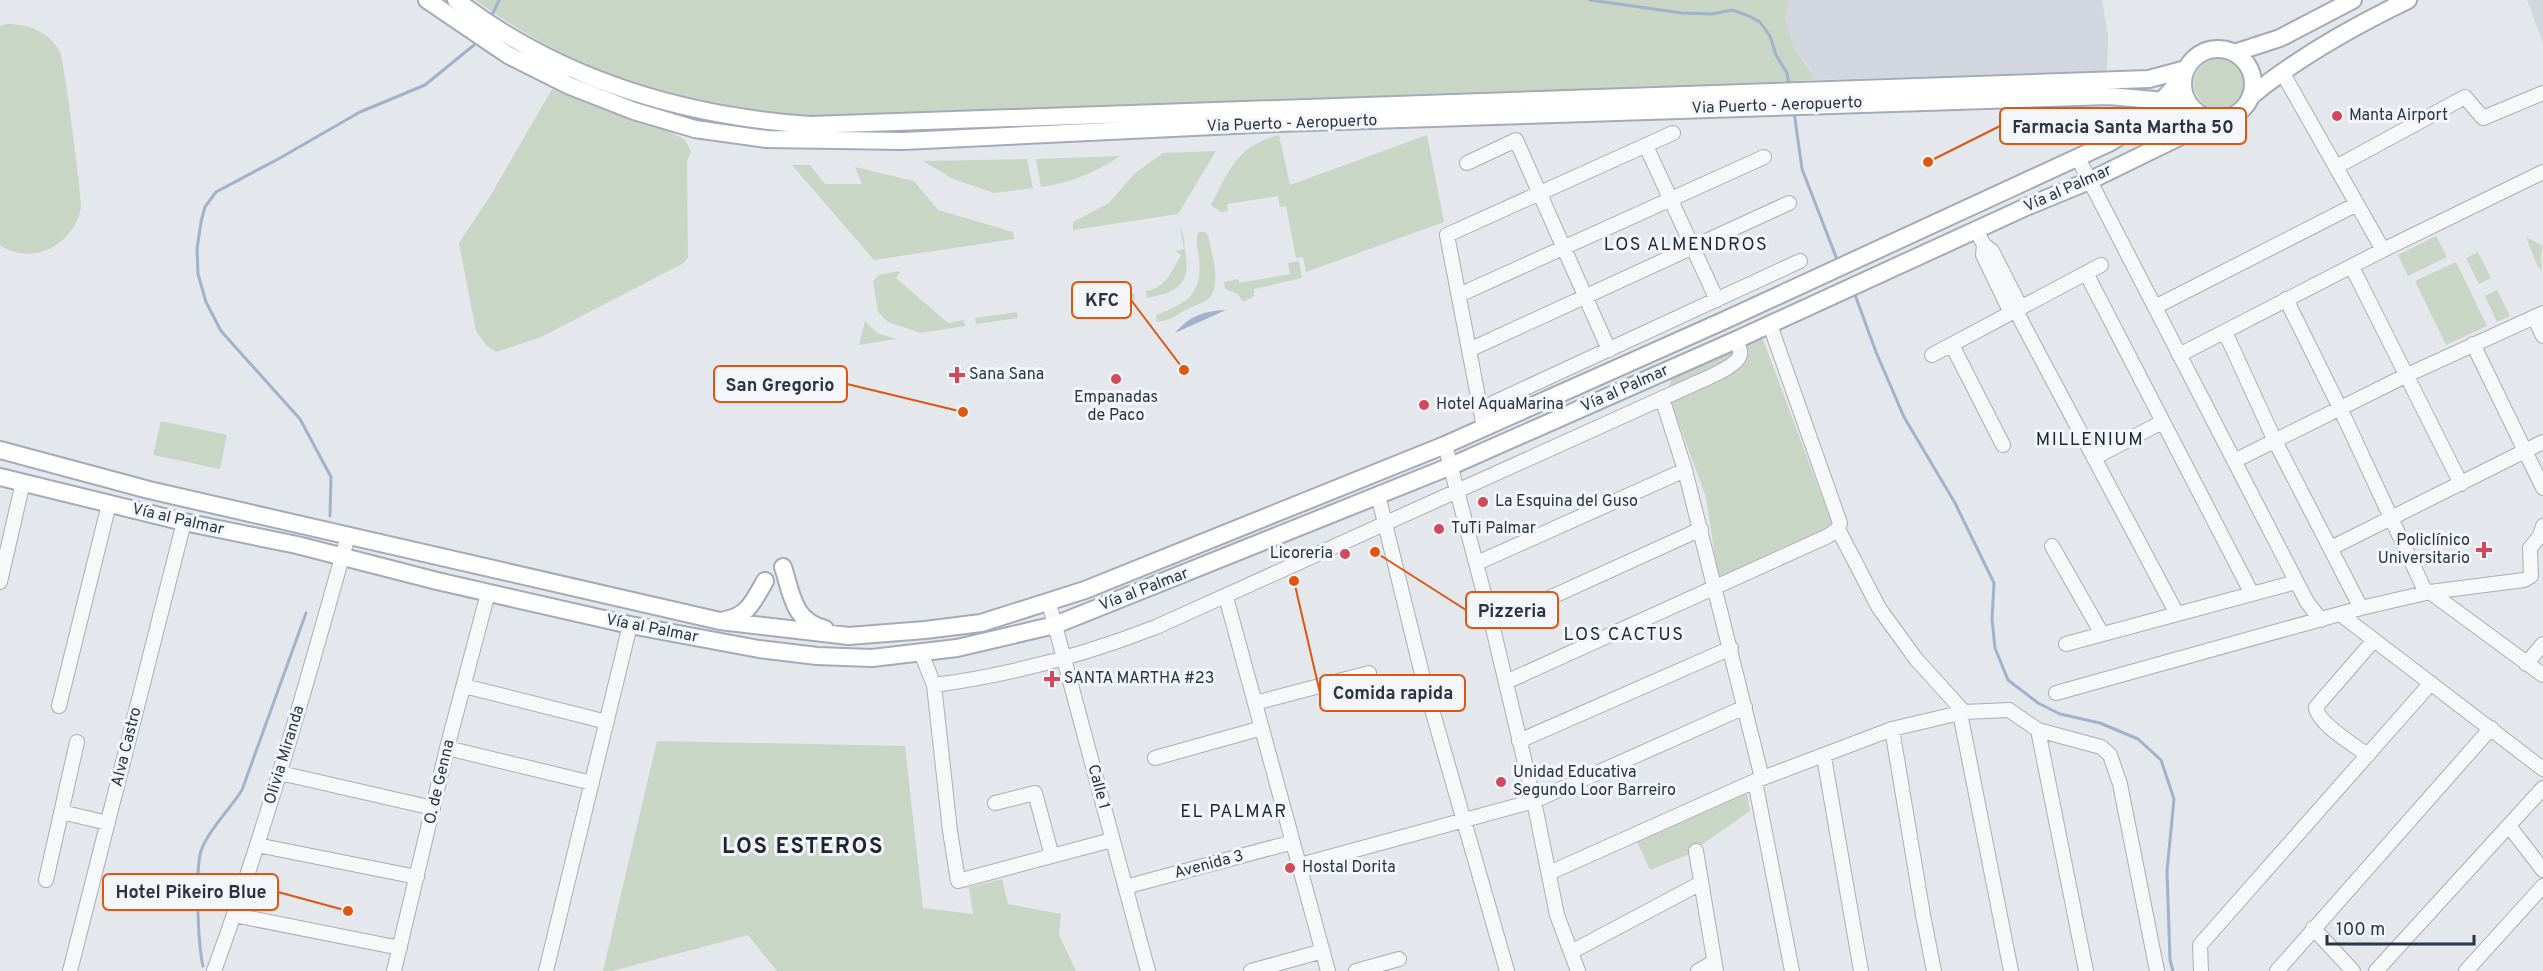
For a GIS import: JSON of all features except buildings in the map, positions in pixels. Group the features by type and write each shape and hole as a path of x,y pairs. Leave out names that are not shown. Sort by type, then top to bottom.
{"main road":[{"name":"Via Puerto - Aeropuerto","path":"427,0 508,55 570,86 634,111 695,129 766,139 903,141 1757,99"},
{"name":"Via Puerto - Aeropuerto","path":"456,0 484,20 564,66 608,85 681,107 742,119 810,125 1821,97 2149,79 2185,72"},
{"path":"2234,53 2280,38 2353,0"},
{"path":"2250,97 2252,87 2248,67 2234,53 2220,49 2203,52 2196,57 2185,72 2184,94 2188,103 2201,114 2218,118 2226,117 2240,110 2250,97 2282,72 2351,27 2408,0"},
{"name":"Vía al Palmar","path":"0,450 149,490 720,621 849,636 981,623 1049,603 1284,512 1490,426 1858,259 2078,158 2132,130 2163,101 2185,72"},
{"name":"Via Puerto - Aeropuerto","path":"1821,97 2109,96 2188,103"},
{"name":"Vía al Palmar","path":"0,477 184,522 297,545 488,593 630,625 759,650 817,656 872,658 921,653 987,642 1055,625 1451,466 2089,181 2218,118"},
{"path":"783,567 795,606 801,617 814,626 849,636"},
{"path":"720,621 743,614 750,608 765,581"}],"street":[{"path":"2282,72 2384,250"},
{"path":"2336,167 2465,97 2482,118 2543,93"},
{"path":"1490,426 1469,350 1447,235 1673,133"},
{"path":"1467,163 1516,140 1609,350"},
{"path":"1646,146 1717,300"},
{"path":"1459,295 1764,157"},
{"path":"2078,158 2307,602 2321,620"},
{"path":"2179,355 2286,299 2543,172"},
{"path":"1469,350 1789,203"},
{"path":"2155,307 2357,204"},
{"path":"1976,230 1984,245 1992,250 2016,311 2177,614"},
{"path":"1490,426 1493,403 1800,261"},
{"path":"1932,355 2101,265"},
{"path":"2352,267 2461,484"},
{"path":"2086,273 2252,594"},
{"path":"2286,299 2340,408 2390,518 2428,592 2543,675"},
{"path":"2234,461 2405,376 2538,315 2543,336"},
{"path":"1506,682 1828,536 1838,529 1840,524 1770,325"},
{"path":"2225,332 2275,441 2361,608"},
{"path":"934,685 992,677 1106,647 1226,597 1734,364 1741,353 1736,340"},
{"path":"2473,344 2523,452 2543,488"},
{"path":"1952,345 2004,445"},
{"path":"1662,398 1686,470 1745,707 1792,971"},
{"path":"2094,458 2162,422"},
{"path":"2331,548 2543,442"},
{"path":"1445,445 1506,682 1534,801 1557,915 1578,971"},
{"path":"1477,563 1686,470"},
{"path":"0,582 23,482"},
{"path":"1378,495 1423,678 1507,971"},
{"path":"59,706 109,504"},
{"name":"Alva Castro","path":"70,971 184,522"},
{"path":"2056,693 2361,608 2428,592 2524,580 2531,576 2530,548 2540,536 2543,526"},
{"path":"1492,624 1701,529"},
{"path":"1838,529 1879,608 1916,659 1962,712 2011,971"},
{"name":"Olivia Miranda","path":"213,971 234,915 280,773 348,536"},
{"path":"2052,546 2102,634"},
{"path":"2066,644 2289,584"},
{"name":"O. de Genna","path":"394,971 447,748 488,593"},
{"path":"1226,597 1328,971"},
{"name":"Calle 1","path":"1049,603 1148,971"},
{"path":"2340,614 2543,769"},
{"path":"546,971 630,625"},
{"path":"2368,755 2336,732 2316,712 2316,707 2374,640"},
{"path":"2526,664 2543,644"},
{"path":"1520,741 1731,648"},
{"path":"921,653 934,685 950,831 958,881 1112,840"},
{"path":"1255,703 1369,673"},
{"path":"2201,971 2200,945 2431,683"},
{"path":"464,686 607,722"},
{"path":"1300,865 1534,801 1745,707"},
{"path":"1549,873 1759,780 1892,729 1962,712 2010,710 2038,730 2101,747 2110,755 2120,784 2157,971"},
{"path":"1155,758 1262,728"},
{"path":"2277,971 2491,728"},
{"path":"1892,729 1934,971"},
{"path":"2038,730 2086,971"},
{"path":"46,880 77,741"},
{"path":"447,748 592,783"},
{"path":"1824,756 1862,971"},
{"path":"280,773 433,808"},
{"path":"2376,971 2543,788"},
{"path":"995,803 1035,793 1052,856"},
{"path":"61,812 108,823"},
{"path":"2510,826 2543,870"},
{"name":"Avenida 3","path":"1125,887 1293,842"},
{"path":"257,845 417,877"},
{"path":"1696,851 1715,967 1698,971"},
{"path":"1571,952 1701,883"},
{"path":"2466,971 2543,886"},
{"path":"234,915 400,948"},
{"path":"2313,928 2354,971"},
{"path":"1254,971 1323,951"},
{"path":"1356,971 1399,959"}],"shaded area":[{"path":"1789,0 2102,0 2108,35 2107,71 1812,80 1815,77 1811,70 1794,49 1785,17"},
{"path":"2527,0 2543,0 2543,43"}],"green space":[{"path":"475,0 1789,0 1785,17 1794,49 1815,77 1812,80 1646,88 1061,110 859,115 774,114 718,107 632,84 577,61 525,33"},
{"path":"22,25 37,30 50,39 60,52 79,180 81,207 73,228 63,240 51,248 33,253 16,252 0,245 0,26"},
{"path":"2219,59 2237,66 2244,84 2237,102 2219,109 2201,102 2194,84 2201,66"},
{"path":"552,89 673,133 685,140 691,151 687,161 688,258 682,264 539,338 496,352 486,345 476,331 459,243 489,198"},
{"path":"1279,135 1290,185 1427,135 1444,222 1306,272 1303,257 1296,258 1286,206 1280,207 1278,196 1227,204 1228,211 1221,212 1211,205 1230,170 1244,152"},
{"path":"1216,151 1178,214 1073,230 1073,222 1109,203 1135,173 1163,153"},
{"path":"1120,156 1083,176 1041,187 1036,159"},
{"path":"1027,159 1033,188 994,193 953,179 923,161"},
{"path":"792,165 810,165 825,184 862,184 855,167 914,181 938,210 1013,232 1014,239 874,260"},
{"path":"1180,227 1184,238 1186,262 1184,279 1175,289 1147,298 1146,291 1163,283 1171,273 1181,255 1176,251 1184,249"},
{"path":"1199,232 1205,232 1208,235 1215,268 1215,286 1212,293 1203,302 1170,319 1157,322 1156,315 1187,300 1197,285"},
{"path":"2436,236 2447,257 2408,276 2398,255"},
{"path":"2526,237 2543,246 2542,271 2537,265"},
{"path":"2478,252 2491,278 2479,284 2466,258"},
{"path":"1299,261 1302,278 1254,289 1254,296 1243,302 1238,294 1225,289 1224,282 1238,279 1239,283 1290,274 1288,263"},
{"path":"2456,262 2487,326 2446,345 2415,281"},
{"path":"898,271 900,273 896,278 948,323 964,320 965,326 921,333 888,322 878,312 873,281 879,275"},
{"path":"2497,290 2510,316 2497,322 2485,296"},
{"path":"1134,293 1135,300 1094,307 1093,300"},
{"path":"1017,312 1018,318 976,324 975,318"},
{"path":"865,321 877,333 896,339 859,345"},
{"path":"1762,337 1834,529 1779,549 1758,565 1719,584 1706,497 1667,392 1672,378"},
{"path":"161,421 227,435 220,469 153,455"},
{"path":"657,741 905,746 923,908 973,914 969,887 1002,879 1008,904 1061,914 1059,935 1076,971 777,971 748,935 612,971 603,971"},
{"path":"1747,793 1750,811 1687,855 1650,870 1637,842"}],"water":[{"path":"1226,310 1175,333 1186,322 1198,316"}],"waterway":[{"path":"492,15 499,0"},
{"path":"1590,0 1682,13 1712,14 1732,10 1749,16 1760,22 1770,36 1776,55 1787,73 1789,85"},
{"path":"330,516 331,477 300,419 221,331 206,302 198,274 197,249 205,207 216,192 360,112 425,85 474,45"},
{"path":"1794,112 1802,169 1838,262"},
{"path":"1854,292 1876,352 1904,417 1955,503 1994,583 1992,619 1995,648 2008,680 2038,703 2060,714 2100,723 2138,739 2161,760 2174,799 2167,871 2170,960 2173,971"},
{"path":"203,966 198,908 201,851 214,828 242,790 306,613"}],"place":[{"name":"Manta Airport","path":"2337,116"},
{"name":"Farmacia Santa Martha 50","path":"1928,162"},
{"name":"KFC","path":"1184,370"},
{"name":"Sana Sana","path":"957,375"},
{"name":"Empanadas de Paco","path":"1116,379"},
{"name":"Hotel AquaMarina","path":"1424,405"},
{"name":"San Gregorio","path":"963,412"},
{"name":"La Esquina del Guso","path":"1483,502"},
{"name":"TuTi Palmar","path":"1439,529"},
{"name":"Policlínico Universitario","path":"2484,550"},
{"name":"Pizzeria","path":"1375,552"},
{"name":"Licoreria","path":"1345,554"},
{"name":"Comida rapida","path":"1294,581"},
{"name":"SANTA MARTHA #23","path":"1052,679"},
{"name":"Unidad Educativa Segundo Loor Barreiro","path":"1501,782"},
{"name":"Hostal Dorita","path":"1290,868"},
{"name":"Hotel Pikeiro Blue","path":"348,911"}],"district":[{"name":"LOS ALMENDROS","path":"1686,245"},
{"name":"MILLENIUM","path":"2090,440"},
{"name":"LOS CACTUS","path":"1624,635"},
{"name":"EL PALMAR","path":"1234,812"},
{"name":"LOS ESTEROS","path":"803,847"}]}
